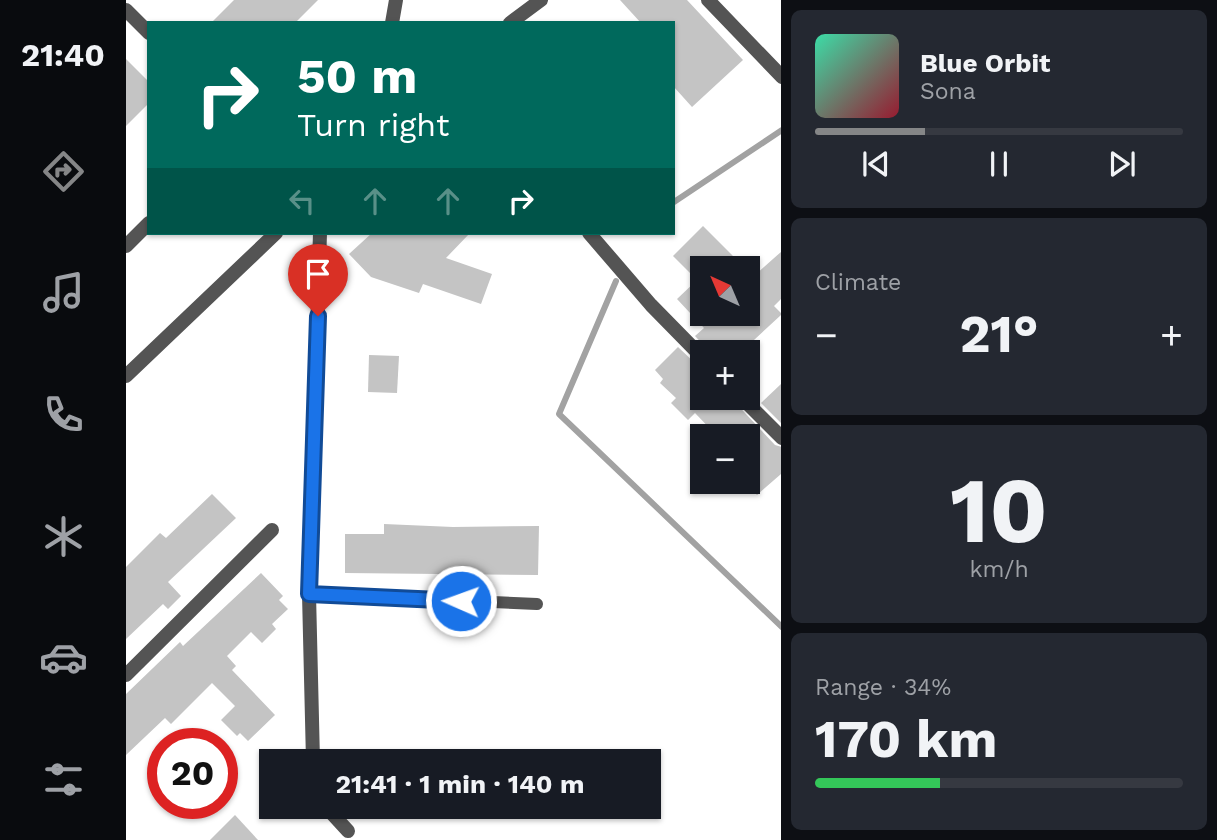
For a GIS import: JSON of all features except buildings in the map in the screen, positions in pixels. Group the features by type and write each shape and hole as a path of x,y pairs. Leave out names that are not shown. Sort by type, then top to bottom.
{"street":[{"path":"392,21 397,0"},
{"path":"513,21 541,0"},
{"path":"708,0 781,77"},
{"path":"126,10 147,31"},
{"path":"126,246 147,225"},
{"path":"126,376 274,235"},
{"path":"313,749 309,594 320,235"},
{"path":"591,235 650,305 690,345"},
{"path":"753,410 781,439"},
{"path":"126,675 272,530"},
{"path":"337,819 348,831"}],"lane":[{"path":"309,594 537,604"}],"waterway":[{"path":"675,201 781,131"},
{"path":"616,281 559,414 781,626"}],"route":[{"path":"318,316 309,594 461,601"}]}
